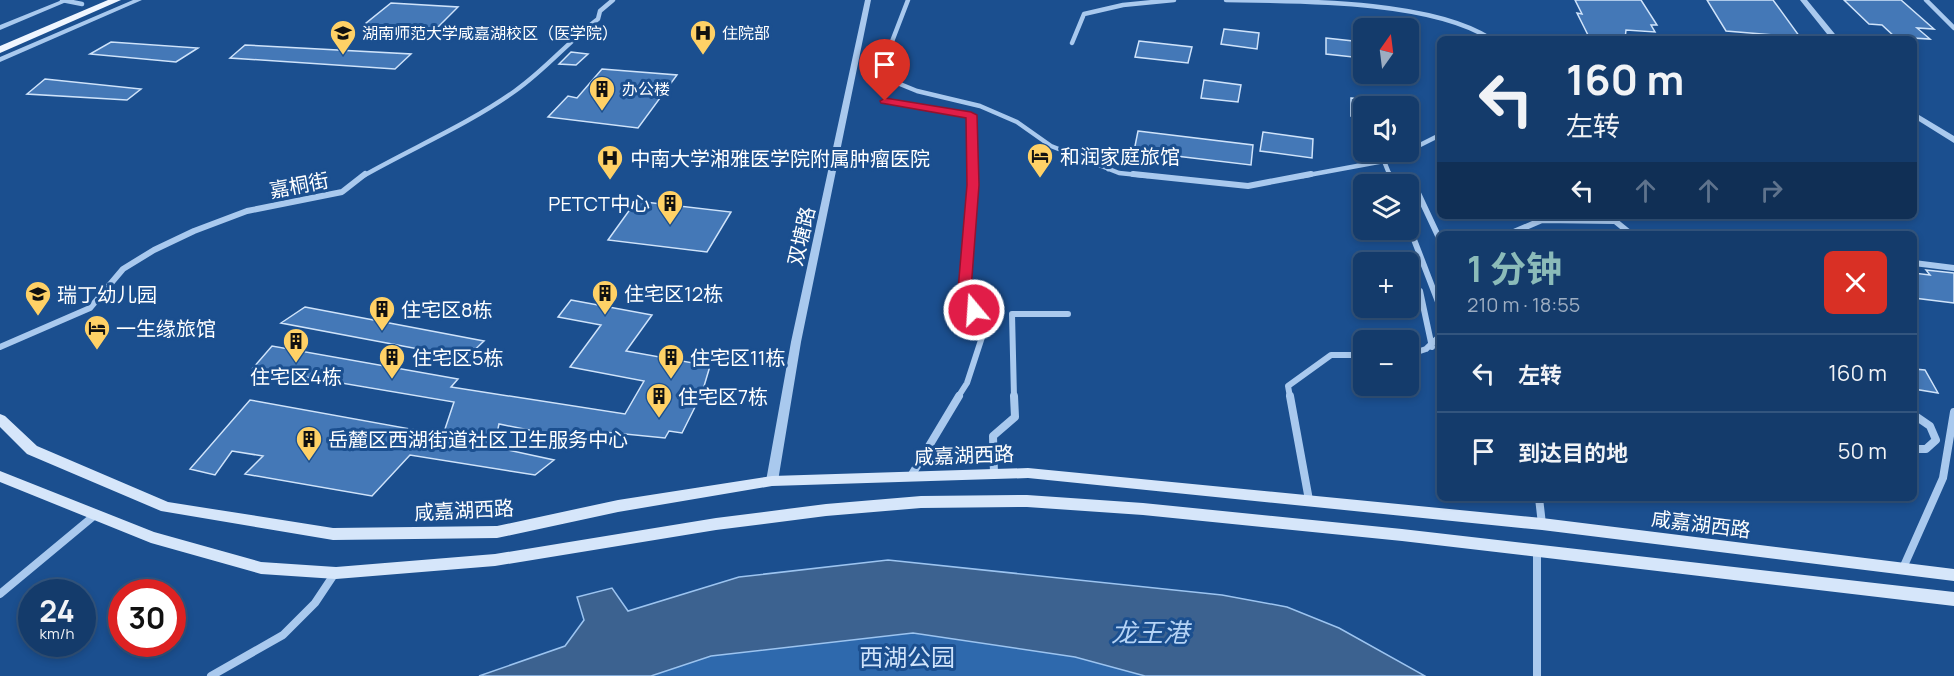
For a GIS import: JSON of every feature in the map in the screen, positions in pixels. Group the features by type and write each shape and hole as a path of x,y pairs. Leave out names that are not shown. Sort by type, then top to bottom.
{"main road":[{"path":"0,50 116,0"},
{"path":"0,38 87,2"},
{"name":"咸嘉湖西路","path":"0,419 32,450 166,507 333,534 497,532 618,506 772,481 1028,473 1542,524 1954,574"},
{"path":"0,476 151,537 261,568 336,573 495,560 716,524 826,510 921,502 1027,501 1143,509 1537,550 1954,599"}],"street":[{"path":"0,28 65,0 87,2"},
{"path":"0,60 140,0"},
{"name":"嘉桐街","path":"0,347 90,308 112,279 123,269 154,250 194,231 248,211 342,192 364,175 517,91 558,58 579,33 598,19 600,11 613,0"},
{"name":"双塘路","path":"772,481 796,342 868,0"},
{"path":"908,0 886,57 895,82 918,91 980,106 1017,122 1051,146 1119,173 1248,186 1379,162"},
{"path":"1072,43 1084,14 1123,5 1174,0"},
{"path":"1226,0 1338,3 1410,9 1472,26 1487,36"},
{"path":"1803,0 1833,36"},
{"path":"1926,0 1954,28"},
{"path":"885,101 971,115 973,185 964,290 984,331 966,383 911,476"},
{"path":"1917,116 1954,140"},
{"path":"1419,146 1437,136"},
{"path":"1108,169 1115,161"},
{"path":"1419,195 1437,234"},
{"path":"1516,231 1542,220 1616,221 1628,231"},
{"path":"1414,240 1437,299"},
{"path":"1917,263 1954,268"},
{"path":"1419,290 1432,346"},
{"path":"994,474 993,436 1015,417 1012,314 1068,314"},
{"path":"1419,353 1432,346 1437,340"},
{"path":"1309,500 1288,386 1331,355 1353,355"},
{"path":"1903,569 1943,478 1954,412"},
{"path":"1917,417 1930,426 1936,440 1926,448 1917,449"},
{"path":"1539,501 1542,524"},
{"path":"0,594 95,515"},
{"path":"1537,550 1537,676"},
{"path":"212,676 283,635 315,603 336,573"}],"green space":[{"name":"西湖公园","path":"913,633 1075,657 1145,676 651,676 711,656"}],"water":[{"name":"龙王港","path":"888,560 1222,595 1287,607 1339,628 1425,676 1145,676 1075,657 913,633 711,656 651,676 479,676 565,646 584,620 577,597 612,588 628,611 739,577"}],"building":[{"path":"1575,0 1641,0 1657,25 1651,25 1655,32 1626,30 1625,36 1588,36 1577,13 1582,14"},
{"path":"1707,0 1773,0 1799,36 1788,36 1726,31"},
{"path":"1844,0 1901,0 1934,29 1917,28 1930,39 1917,38 1917,36 1894,36 1882,25 1869,24"},
{"path":"391,3 458,7 436,29 365,24"},
{"path":"1224,29 1259,33 1257,49 1221,44"},
{"path":"1326,38 1353,41 1353,57 1326,54"},
{"path":"1139,41 1192,47 1188,63 1135,57"},
{"path":"111,42 198,48 176,62 90,54"},
{"path":"245,45 411,54 395,69 230,58"},
{"path":"571,52 588,54 576,65 559,64"},
{"path":"602,69 677,75 638,128 548,117 568,96 577,98"},
{"path":"45,79 141,89 127,100 27,94"},
{"path":"1204,80 1241,85 1238,102 1201,98"},
{"path":"1351,98 1353,98 1353,116 1351,116"},
{"path":"1138,131 1253,145 1251,165 1134,151"},
{"path":"1263,132 1313,139 1312,158 1260,151"},
{"name":"PETCT中心","path":"636,201 731,212 707,252 608,240"},
{"path":"1926,270 1954,273 1954,303 1917,298 1917,273 1930,275"},
{"path":"571,300 652,315 626,351 710,366 702,393 682,433 669,431 665,438 605,432 599,444 499,424 494,447 554,460 535,475 410,455 372,496 245,474 263,456 232,451 215,475 190,469 250,400 443,435 454,402 253,368 272,346 458,379 451,387 625,414 644,381 570,367 601,325 558,317"},
{"name":"住宅区8栋","path":"305,307 484,341 466,358 281,323"},
{"path":"1917,369 1925,370 1938,393 1917,390"}],"place":[{"name":"湖南师范大学咸嘉湖校区（医学院）","path":"343,56"},
{"name":"住院部","path":"703,56"},
{"name":"办公楼","path":"602,112"},
{"name":"和润家庭旅馆","path":"1040,179"},
{"name":"中南大学湘雅医学院附属肿瘤医院","path":"610,181"},
{"name":"PETCT中心","path":"670,226"},
{"name":"住宅区12栋","path":"605,316"},
{"name":"瑞丁幼儿园","path":"38,317"},
{"name":"住宅区8栋","path":"382,332"},
{"name":"一生缘旅馆","path":"97,351"},
{"name":"住宅区4栋","path":"296,364"},
{"name":"住宅区5栋","path":"392,380"},
{"name":"住宅区11栋","path":"671,380"},
{"name":"住宅区7栋","path":"659,419"},
{"name":"岳麓区西湖街道社区卫生服务中心","path":"309,462"}],"route":[{"path":"885,101 971,115 973,185 964,290 974,310"}]}
